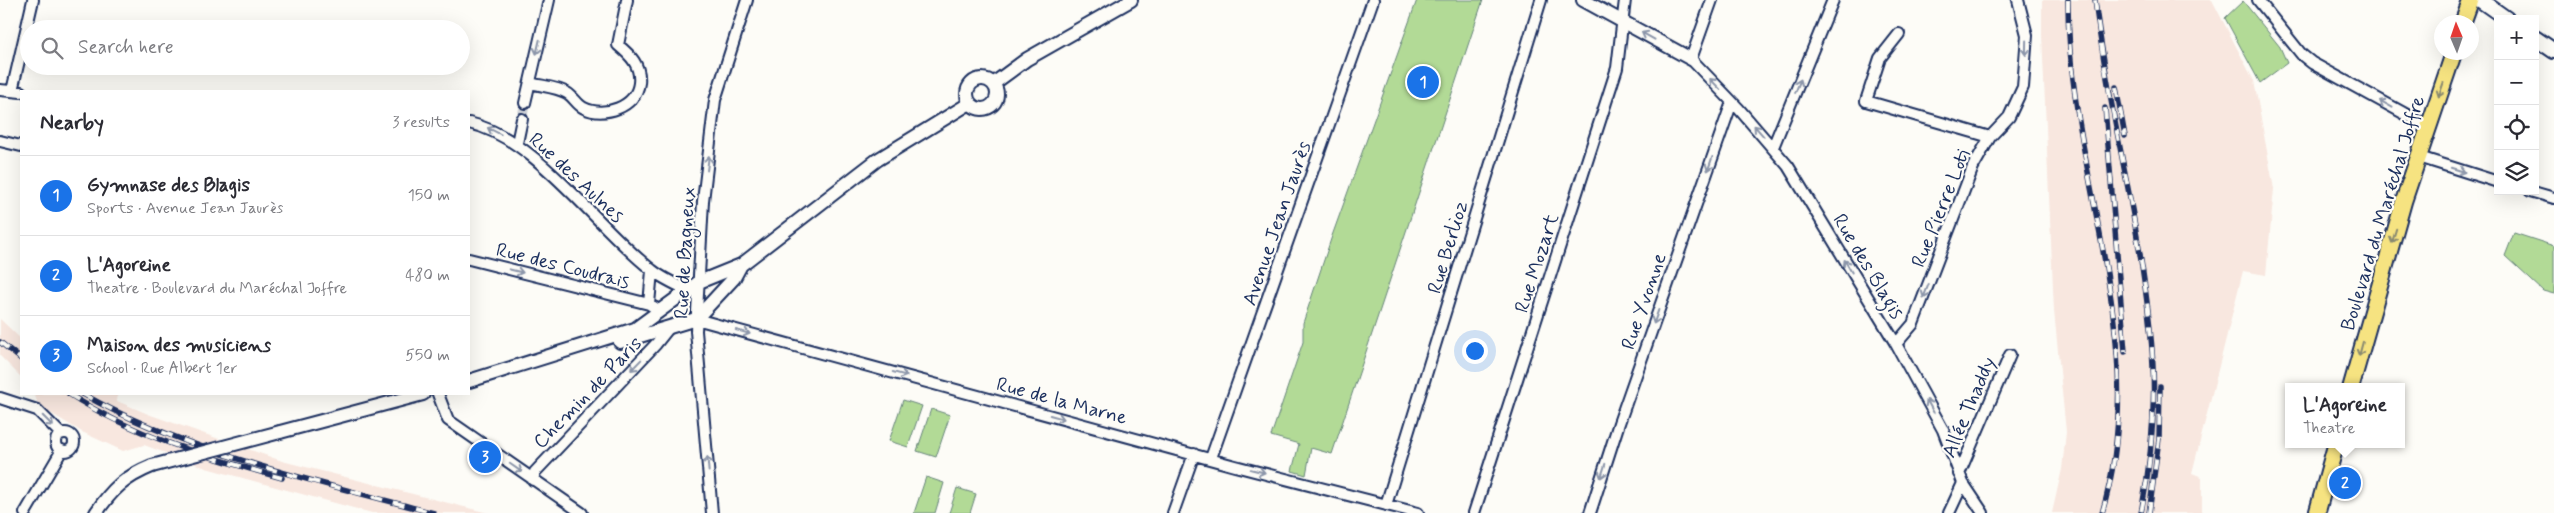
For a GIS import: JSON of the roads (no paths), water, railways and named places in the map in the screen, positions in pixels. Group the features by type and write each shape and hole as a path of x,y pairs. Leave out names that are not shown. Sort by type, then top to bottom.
{"main road":[{"path":"2466,15 2471,0"},
{"path":"2480,0 2501,15"},
{"path":"2539,41 2554,51"},
{"name":"Boulevard du Maréchal Joffre","path":"2353,383 2371,311 2428,127 2451,60"},
{"path":"2317,513 2335,448"}],"street":[{"path":"29,20 33,0"},
{"path":"525,104 549,0"},
{"path":"530,83 566,92 583,108 599,113 618,109 632,99 639,86 638,69 629,54 618,45 627,0"},
{"name":"Rue de Bagneux","path":"712,513 696,319 703,201 715,100 747,0"},
{"path":"993,84 1027,59 1131,0"},
{"name":"Avenue Jean Jaurès","path":"1212,458 1373,0"},
{"name":"Rue Berlioz","path":"1386,505 1541,0"},
{"path":"1583,0 1691,59 1712,0"},
{"name":"Rue Mozart","path":"1474,513 1617,68 1625,0"},
{"path":"1773,147 1833,0"},
{"name":"Rue Pierre Loti","path":"1896,344 1913,324 1972,167 1990,137 2009,117 2023,87 2027,35 2018,0"},
{"path":"2258,0 2302,55 2312,63 2428,127"},
{"path":"1899,34 1880,58 1866,101 1990,137"},
{"name":"Rue des Blagis","path":"1691,59 1773,147 1788,166 1896,344 1943,430 1961,478 1972,499 1983,513"},
{"path":"0,90 16,92 20,70"},
{"path":"979,79 993,84 997,92 992,106 978,108 970,103 967,93 970,84 979,79"},
{"name":"Rue Yvonne","path":"1590,513 1619,423 1732,102"},
{"path":"470,381 635,329 654,308 671,303 699,282 741,265 876,160 970,103"},
{"path":"517,143 522,119"},
{"name":"Rue des Aulnes","path":"470,123 484,126 517,143 652,271 695,294 698,299"},
{"path":"0,141 20,146"},
{"path":"2419,157 2494,181"},
{"path":"2539,194 2554,198"},
{"name":"Rue des Coudrais","path":"470,259 654,308"},
{"path":"700,260 709,269 718,274"},
{"path":"546,358 579,355 652,340 674,326 696,319 734,278 741,265"},
{"path":"652,271 654,308 674,326"},
{"path":"671,303 674,326"},
{"name":"Rue de la Marne","path":"696,319 1418,513"},
{"name":"Chemin de Paris","path":"533,480 535,472 652,340"},
{"name":"Allée Thaddy","path":"1949,513 2010,355"},
{"path":"96,513 110,492 128,478 152,466 419,395"},
{"path":"438,395 448,420 582,513"},
{"path":"0,398 37,410 61,434 71,435 74,442 71,449 62,450"},
{"path":"61,434 56,442 62,450"},
{"path":"24,513 62,450"},
{"path":"1173,513 1194,454"},
{"path":"1972,499 1974,513"}],"tunnel":[{"path":"522,119 525,103"}],"railway":[{"path":"2068,0 2071,65 2080,129 2114,321 2118,385 2115,449 2102,513"},
{"path":"2095,0 2108,82 2139,246 2150,328 2153,374 2153,421 2141,513"},
{"path":"2116,87 2125,136"},
{"path":"2105,108 2125,352"},
{"path":"0,342 20,358"},
{"path":"2149,513 2159,439 2160,386"},
{"path":"71,395 119,422 172,444 282,478"},
{"path":"85,395 123,415 209,449 254,464 434,513"}],"place":[{"name":"Gymnase des Blagis","path":"1423,82"},
{"name":"Maison des musiciens","path":"485,457"},
{"name":"L'Agoreine","path":"2345,483"}]}
